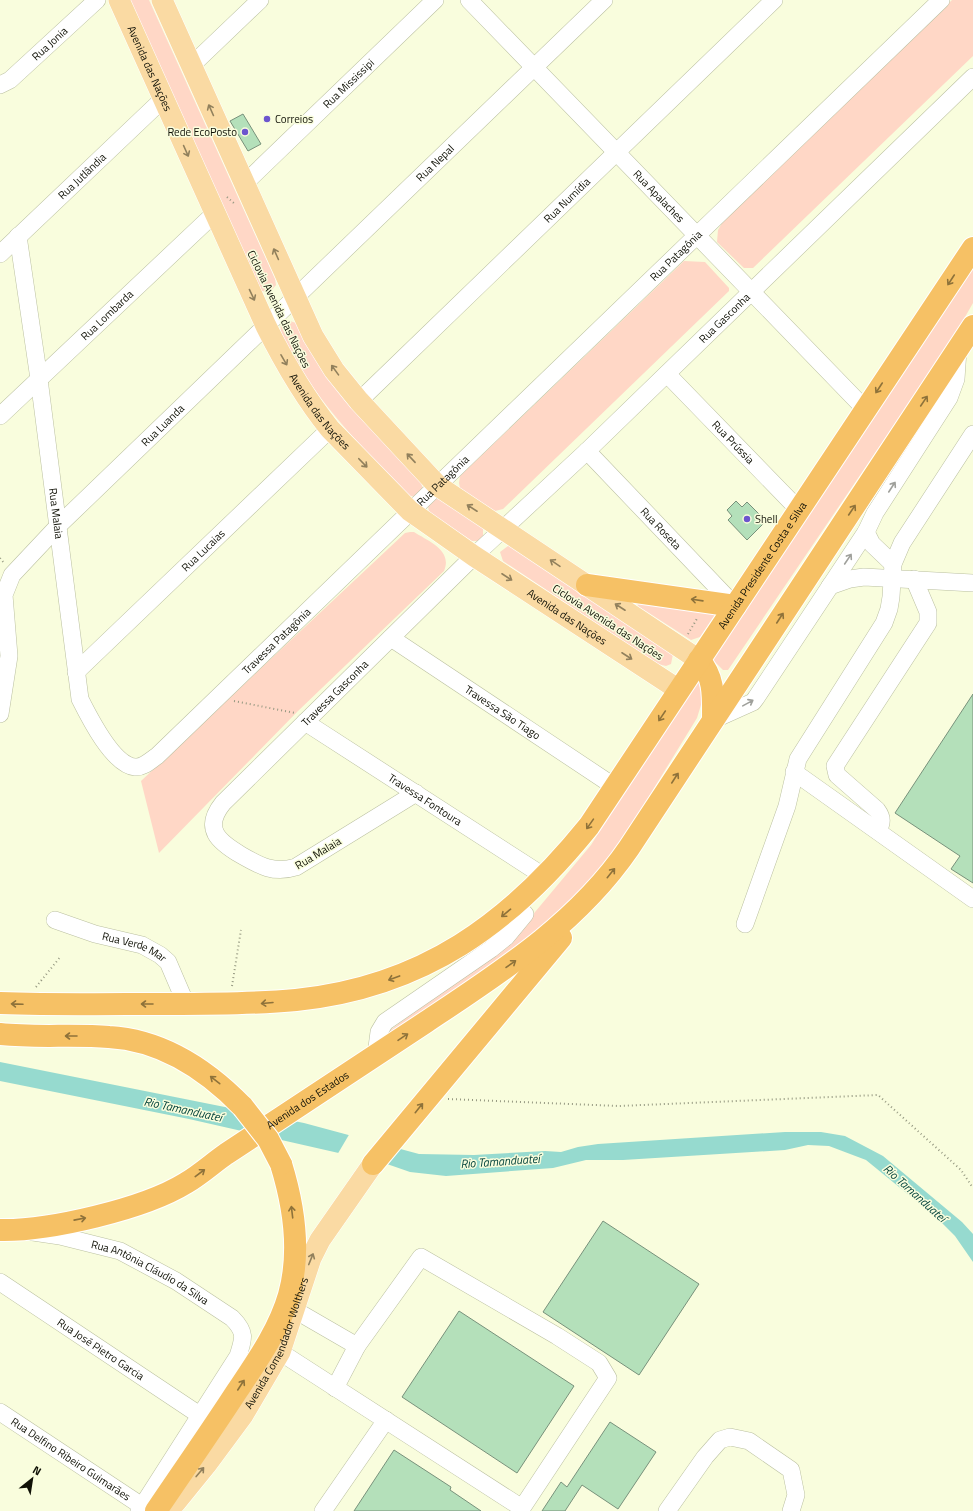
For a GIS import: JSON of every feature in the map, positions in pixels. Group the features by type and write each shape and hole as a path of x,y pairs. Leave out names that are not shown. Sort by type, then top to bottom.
{"highway":[{"name":"Avenida Presidente Costa e Silva","path":"545,877 588,826 615,787 970,250"},
{"path":"374,1164 557,943 585,902 620,862 973,326"},
{"path":"587,585 735,606"},
{"path":"699,660 706,668 712,681 713,720"},
{"path":"0,1003 186,1004 268,1002 333,994 368,986 421,967 460,945 498,919 545,877"},
{"name":"Avenida dos Estados","path":"10,1231 96,1216 144,1202 186,1184 226,1154 514,963 550,935 585,902"},
{"path":"0,1034 110,1037 135,1041 160,1049 183,1059 205,1072 226,1088 243,1107 268,1139 281,1164 289,1190 293,1212 295,1247 289,1295 282,1317 263,1351 210,1417 146,1509"}],"main road":[{"name":"Avenida das Nações","path":"119,0 266,326 294,378 330,429 410,511 474,556 679,690"},
{"path":"162,0 295,298 324,355 358,401 438,486 699,660"},
{"name":"Avenida Comendador Wolthers","path":"165,1511 176,1502 206,1466 243,1415 280,1352 311,1258 320,1240 374,1164"}],"street":[{"name":"Rua Jonia","path":"0,85 10,80 97,0"},
{"path":"192,65 260,0"},
{"name":"Rua Mississipi","path":"248,192 435,0"},
{"name":"Rua Apalaches","path":"469,0 865,410"},
{"name":"Rua Nepal","path":"266,326 604,0"},
{"name":"Rua Numídia","path":"358,401 774,0"},
{"name":"Rua Patagônia","path":"410,511 438,486 941,0"},
{"name":"Rua Gasconha","path":"474,556 504,530 587,451 973,77"},
{"name":"Rua Jutlândia","path":"0,254 163,99"},
{"name":"Rua Lombarda","path":"0,416 39,379 211,206"},
{"name":"Rua Malaia","path":"18,236 59,525 80,699 101,735 119,758 130,765 138,767"},
{"name":"Rua Luanda","path":"0,714 9,656 4,595 12,575 59,525 266,326"},
{"path":"713,720 748,704 756,698 866,532 875,513 949,398 956,379 958,350"},
{"name":"Rua Prússia","path":"667,374 799,510"},
{"name":"Rua Lucaias","path":"76,672 330,429"},
{"path":"745,924 787,806 794,772 805,747 884,623 890,603 892,571 902,543 973,434"},
{"name":"Rua Roseta","path":"587,451 735,606"},
{"name":"Travessa Patagônia","path":"138,767 157,756 410,511"},
{"path":"866,532 872,544 892,571"},
{"name":"Travessa Gasconha","path":"216,838 214,820 218,808 474,556"},
{"path":"830,586 856,577 892,571 914,579 973,583"},
{"path":"878,831 882,824 882,816 837,775 835,766 928,623 928,612 914,579"},
{"name":"Travessa São Tiago","path":"391,638 615,787"},
{"name":"Travessa Fontoura","path":"305,722 545,877"},
{"path":"794,772 973,899"},
{"name":"Rua Malaia","path":"216,838 223,845 261,867 269,870 287,870 296,867 416,793"},
{"path":"376,1055 379,1032 384,1022 491,949 506,937 526,914"},
{"name":"Rua Verde Mar","path":"55,920 95,934 142,946 160,955 168,962 186,1004"},
{"name":"Rua Antônia Cláudio da Silva","path":"10,1231 60,1236 120,1251 146,1264 232,1318 240,1326 243,1333 243,1341 238,1356 210,1417"},
{"path":"280,1352 335,1388 386,1420 521,1509 608,1378 599,1363 557,1336 420,1257 357,1346 335,1388"},
{"name":"Rua José Pietro Garcia","path":"0,1282 210,1417"},
{"path":"293,1309 357,1346"},
{"name":"Rua Delfino Ribeiro Guimarães","path":"0,1412 146,1509"},
{"path":"323,1511 386,1420"},
{"path":"667,1511 705,1457 720,1440 730,1437 749,1441 791,1470 796,1495 791,1511"}],"path":[{"path":"211,206 222,194 239,206 248,192"},
{"path":"676,644 681,637 687,635 699,615 700,601"},
{"path":"220,696 228,700 296,713 305,722"},
{"path":"229,1003 241,930"},
{"path":"23,1004 61,956"},
{"path":"427,1099 619,1106 878,1095 961,1170 973,1188"}],"shaded area":[{"path":"130,0 149,0 275,279 276,285 270,292 261,291"},
{"path":"952,0 973,0 973,56 753,268 744,268 717,242 718,230 722,223"},
{"path":"684,261 705,262 729,288 729,291 503,509 495,511 460,488 460,476"},
{"path":"973,265 973,303 953,338 728,670 723,670 712,659"},
{"path":"287,320 296,323 321,369 345,401 421,483 423,489 417,497 410,496 328,408 301,368 284,339 281,324"},
{"path":"437,498 483,528 483,536 478,541 472,541 429,512 428,506"},
{"path":"414,532 438,547 445,557 446,564 444,571 298,711 159,853 141,781 405,533"},
{"path":"508,546 512,546 673,654 671,664 666,666 658,664 503,561 500,552"},
{"path":"637,603 716,613 700,637 691,640 638,606"},
{"path":"695,679 700,680 704,695 697,718 613,855 546,928 389,1036 385,1034 515,936 591,845"}],"water":[{"name":"Rio Tamanduateí","path":"0,1062 304,1123 419,1154 474,1155 545,1151 561,1152 578,1147 598,1144 785,1132 821,1132 845,1136 883,1156 962,1222 973,1234 973,1262 955,1236 937,1218 866,1160 829,1146 808,1145 785,1150 623,1160 586,1160 553,1168 446,1176 410,1172 387,1164 189,1119 0,1081"}],"pier":[{"path":"350,1133 398,1145 383,1165 337,1155"}],"building":[{"name":"Rede EcoPosto","path":"243,114 261,144 248,151 230,121"},
{"name":"Shell","path":"736,501 742,507 747,502 766,521 747,540 728,520 732,516 727,510"},
{"path":"973,694 973,883 951,869 960,856 895,813"},
{"path":"603,1221 699,1284 639,1375 543,1312"},
{"path":"459,1311 574,1386 517,1473 402,1397"},
{"path":"610,1422 656,1452 618,1509 582,1485 565,1511 542,1511 561,1482 567,1487"},
{"path":"394,1450 451,1487 450,1490 481,1511 354,1511"}],"place":[{"name":"Correios","path":"267,119"},
{"name":"Rede EcoPosto","path":"245,132"},
{"name":"Shell","path":"747,519"}]}
